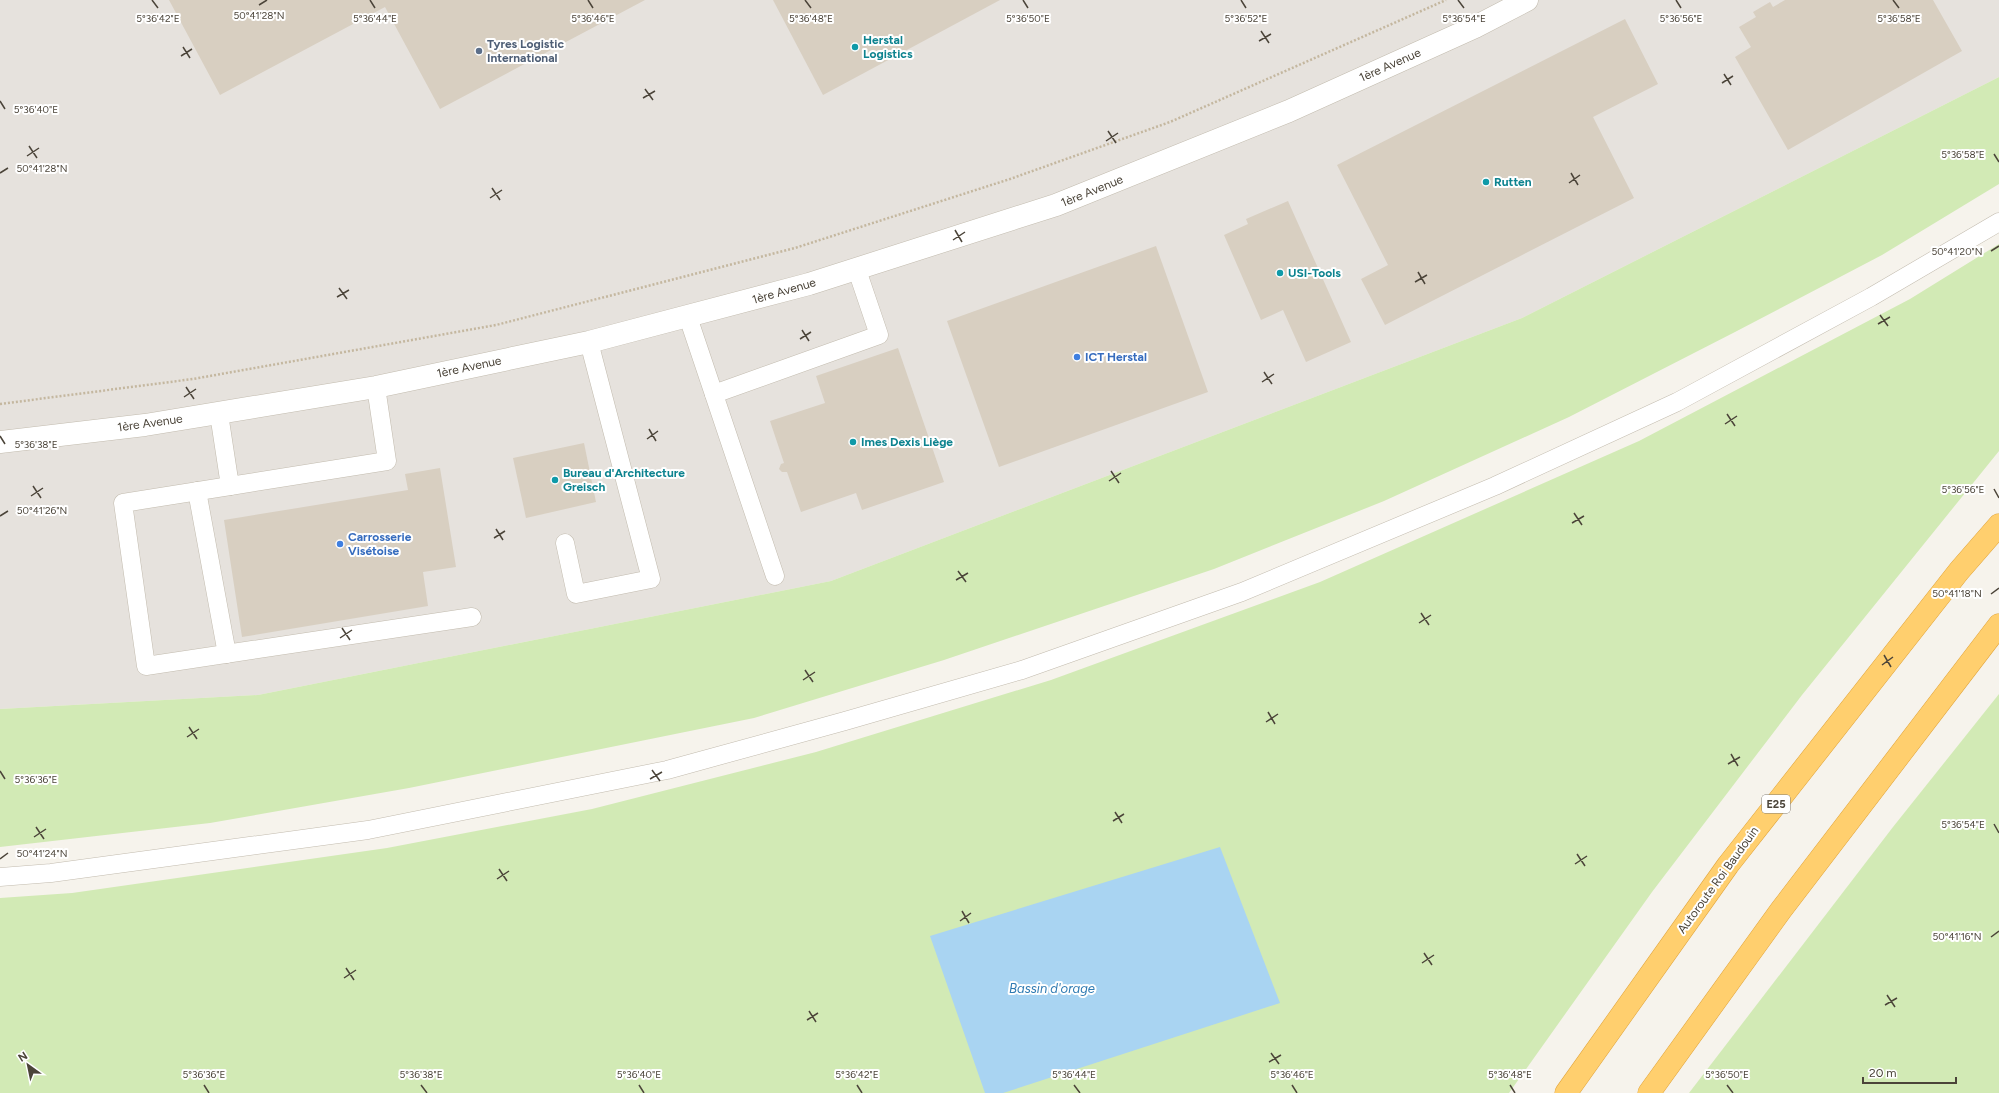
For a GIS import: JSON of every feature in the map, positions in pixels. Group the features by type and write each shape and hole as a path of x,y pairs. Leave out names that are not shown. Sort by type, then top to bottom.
{"highway":[{"name":"Autoroute Roi Baudouin","path":"1566,1093 1728,865 1954,578 1999,525"},
{"path":"1649,1093 1781,910 1999,625"}],"street":[{"name":"1ère Avenue","path":"0,442 145,425 376,387 589,342 688,317 856,270 1063,202 1289,111 1475,27 1527,0"}],"lane":[{"path":"0,877 50,873 368,830 521,800 667,770 1022,670 1242,592 1502,483 1677,402 1871,297 1999,222"},
{"path":"714,394 879,334 856,270"},
{"path":"688,317 775,576"},
{"path":"565,543 576,594 650,579 589,342"},
{"path":"376,387 387,461 123,503 146,666 472,616"},
{"path":"219,414 230,486"},
{"path":"197,491 228,654"}],"path":[{"path":"0,404 193,379 496,325 795,248 1010,179 1170,122 1446,0"}],"shaded area":[{"path":"0,0 1999,0 1999,77 1522,318 831,581 258,695 0,709"}],"green space":[{"path":"1999,77 1999,184 1882,255 1569,417 1384,501 1214,569 944,660 754,718 409,788 210,823 0,847 0,709 258,695 831,581 1522,318"},
{"path":"1999,244 1999,451 1802,695 1652,892 1509,1093 0,1093 0,898 72,893 387,848 592,809 816,752 1051,680 1320,582 1639,441 1910,299"},
{"path":"1999,694 1999,1093 1689,1093 1893,827"}],"water":[{"name":"Bassin d'orage","path":"1220,847 1280,1003 1003,1093 985,1093 930,936"}],"building":[{"name":"Tyres Logistic International","path":"169,0 645,0 440,109 385,7 220,95"},
{"name":"Herstal Logistics","path":"773,0 1000,0 823,95"},
{"path":"1785,0 1933,0 1962,51 1788,150 1735,57 1751,47 1739,27 1756,17 1753,12 1770,2 1773,7"},
{"name":"Rutten","path":"1625,19 1658,84 1593,117 1634,198 1385,325 1361,279 1388,265 1337,165"},
{"name":"USI-Tools","path":"1288,201 1351,342 1306,362 1283,310 1261,320 1224,235 1248,224 1246,219"},
{"name":"ICT Herstal","path":"1156,246 1208,392 999,467 947,321"},
{"name":"Imes Dexis Liège","path":"898,348 944,482 862,510 856,493 801,512 787,472 782,472 779,469 781,464 784,463 770,421 825,403 816,376"},
{"name":"Bureau d'Architecture Greisch","path":"584,443 596,502 526,518 513,458"},
{"name":"Carrosserie Visétoise","path":"440,468 456,567 423,572 428,606 242,637 224,520 408,490 405,474"}],"place":[{"name":"Herstal Logistics","path":"855,47"},
{"name":"Tyres Logistic International","path":"479,51"},
{"name":"Rutten","path":"1486,182"},
{"name":"USI-Tools","path":"1280,273"},
{"name":"ICT Herstal","path":"1077,357"},
{"name":"Imes Dexis Liège","path":"853,442"},
{"name":"Bureau d'Architecture Greisch","path":"555,480"},
{"name":"Carrosserie Visétoise","path":"340,544"}]}
